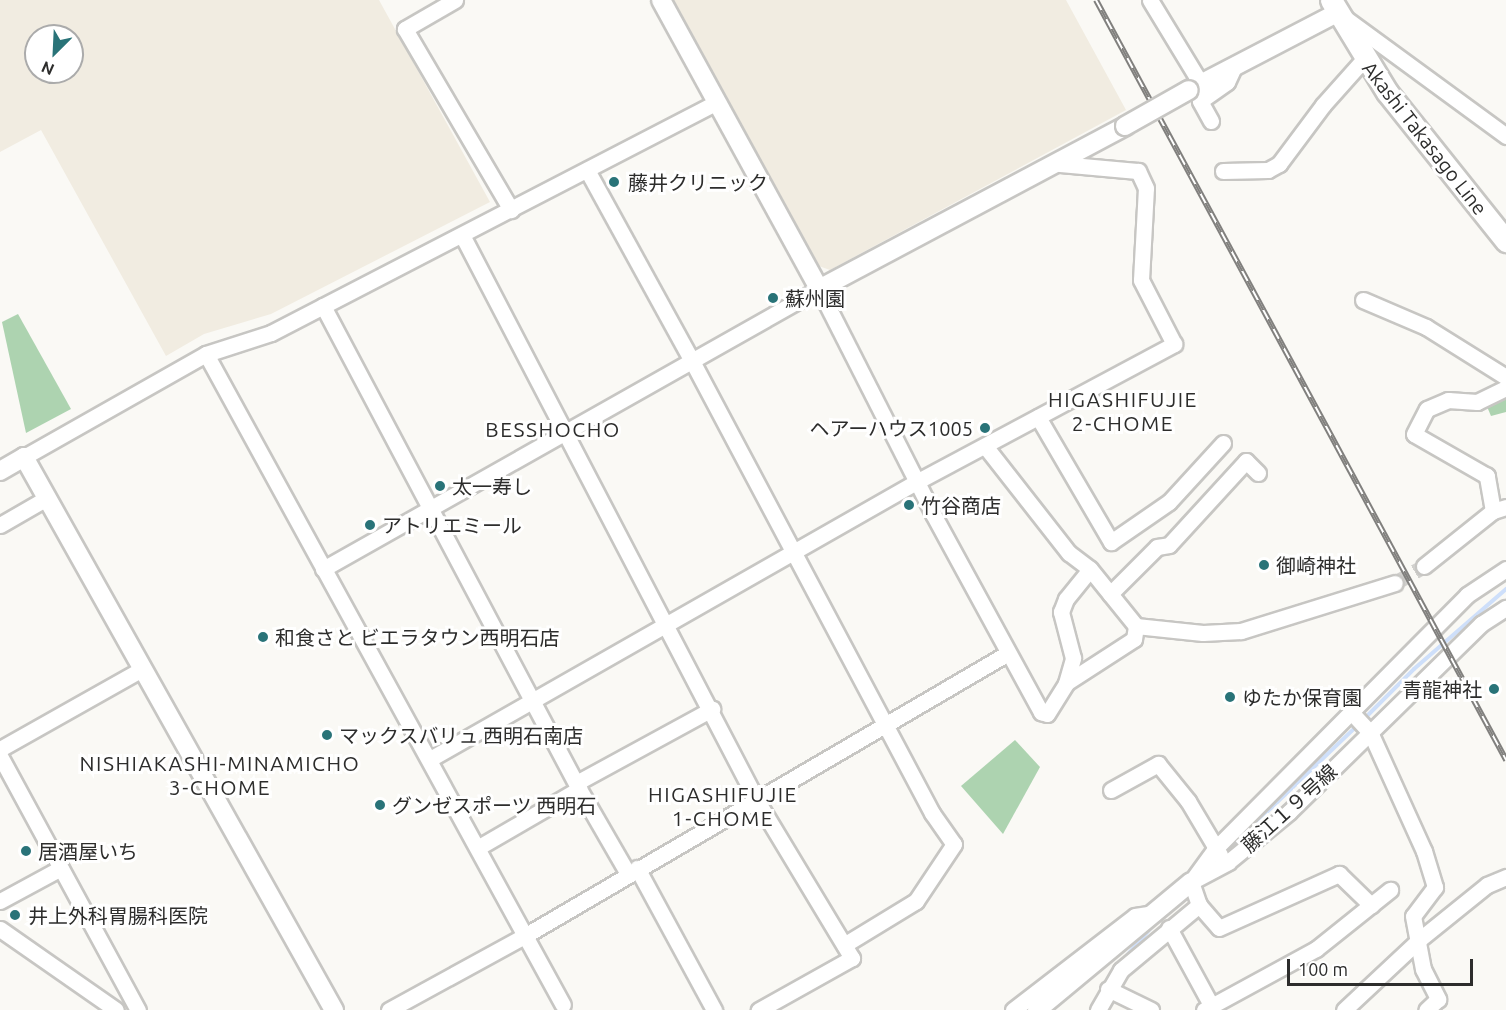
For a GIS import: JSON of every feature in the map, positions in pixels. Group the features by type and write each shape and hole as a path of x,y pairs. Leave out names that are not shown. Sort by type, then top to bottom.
{"main road":[{"name":"Akashi Takasago Line","path":"1332,3 1364,59 1506,241"}],"street":[{"path":"455,0 405,29 511,210"},
{"path":"661,0 715,103 819,289 916,482 1008,653 1041,712 1047,714 1066,683 1073,658 1061,612 1066,599 1090,569"},
{"path":"1150,0 1195,87"},
{"path":"323,569 819,289 1059,164 1234,67 1332,3 1506,136"},
{"path":"1223,171 1268,170 1279,164 1323,105 1364,59"},
{"path":"1211,121 1200,102 1227,82 1234,67"},
{"path":"0,471 206,354 271,333 715,103"},
{"path":"430,759 916,482 1174,344 1141,280 1146,188 1138,171 1059,164"},
{"path":"587,170 692,361 932,813 954,844 916,901 844,945"},
{"path":"462,236 712,709 756,799 852,958 759,1010"},
{"path":"1363,300 1426,327 1506,377"},
{"path":"323,306 578,786 632,871 714,1010"},
{"path":"206,354 479,847 563,1005"},
{"path":"1424,566 1499,509 1487,476 1414,434 1427,409 1448,400 1477,402 1506,388"},
{"path":"1038,417 1111,542 1169,502 1223,443"},
{"path":"985,447 1069,553 1090,569 1136,626 1203,633 1241,631 1395,583"},
{"path":"24,457 140,669 334,1010"},
{"path":"1110,594 1158,547 1169,545 1246,461 1258,473"},
{"path":"0,525 47,498"},
{"path":"1037,1010 1191,882 1214,850 1467,596 1506,569"},
{"name":"藤江１９号線","path":"1191,882 1228,862 1289,812 1480,624 1506,608"},
{"path":"1066,683 1134,639 1136,626"},
{"path":"389,1010 526,935 1008,653"},
{"path":"0,749 140,669"},
{"path":"479,847 578,786 712,709"},
{"path":"1352,713 1370,732 1424,851 1435,887 1413,916 1420,939 1423,969 1437,999 1426,1010"},
{"path":"0,756 138,1010"},
{"path":"1111,790 1158,764 1188,801 1214,850 1228,862"},
{"path":"0,901 62,868"},
{"path":"1191,882 1199,905 1219,928 1339,874 1371,905"},
{"path":"1344,1010 1420,939 1488,885 1506,878"},
{"path":"1169,927 1208,1007 1316,949 1390,890"},
{"path":"1098,1010 1120,970 1169,927 1199,905"},
{"path":"1013,1010 1135,916 1157,912"},
{"path":"0,929 116,1010"},
{"path":"1108,989 1151,1010"}],"shaded area":[{"path":"0,0 379,0 490,202 271,314 204,334 166,356 41,130 0,152"},
{"path":"672,0 1066,0 1126,110 830,270 816,265"}],"green space":[{"path":"18,314 71,409 26,433 2,322"},
{"path":"1506,393 1506,412 1491,416 1485,402"},
{"path":"1015,740 1040,767 1003,834 961,786"}],"waterway":[{"path":"1363,720 1414,669 1506,589"},
{"path":"1225,852 1358,725"},
{"path":"1122,961 1156,922"}],"tunnel":[{"path":"1395,583 1424,566"}],"railway":[{"path":"1096,0 1506,760"}],"place":[{"name":"藤井クリニック","path":"614,182"},
{"name":"蘇州園","path":"773,298"},
{"name":"ヘアーハウス1005","path":"985,428"},
{"name":"太一寿し","path":"440,486"},
{"name":"竹谷商店","path":"909,505"},
{"name":"アトリエミール","path":"370,525"},
{"name":"御崎神社","path":"1264,565"},
{"name":"和食さと ビエラタウン西明石店","path":"263,637"},
{"name":"青龍神社","path":"1494,689"},
{"name":"ゆたか保育園","path":"1230,697"},
{"name":"マックスバリュ 西明石南店","path":"327,735"},
{"name":"グンゼスポーツ 西明石","path":"380,805"},
{"name":"居酒屋いち","path":"26,851"},
{"name":"井上外科胃腸科医院","path":"15,915"}],"district":[{"name":"HIGASHIFUJIE 2-CHOME","path":"1123,411"},
{"name":"BESSHOCHO","path":"553,429"},
{"name":"NISHIAKASHI-MINAMICHO 3-CHOME","path":"220,775"},
{"name":"HIGASHIFUJIE 1-CHOME","path":"723,806"}]}
